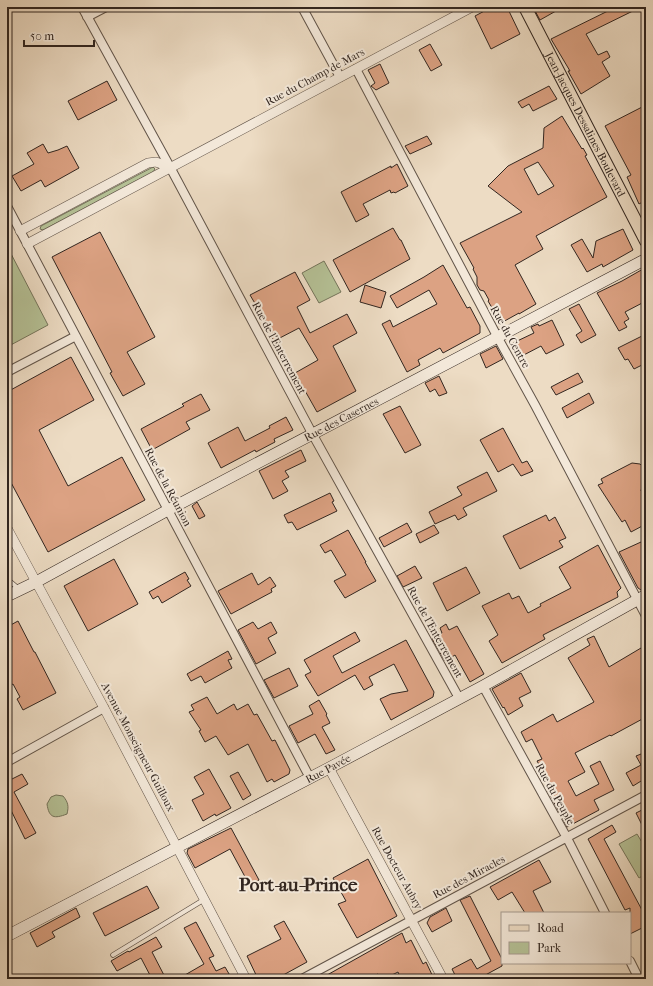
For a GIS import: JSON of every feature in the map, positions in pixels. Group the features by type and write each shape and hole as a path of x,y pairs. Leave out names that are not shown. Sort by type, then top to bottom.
{"main road":[{"name":"Jean-Jacques Dessalines Boulevard","path":"525,7 646,241"},
{"name":"Rue des Casernes","path":"7,596 646,259"},
{"name":"Rue Pavée","path":"7,936 329,768 483,686 642,598"}],"street":[{"name":"Rue de l'Enterrement","path":"82,7 170,167 313,435 459,698"},
{"path":"87,17 106,7"},
{"path":"302,7 340,77"},
{"name":"Rue du Champ de Mars","path":"27,244 472,7"},
{"name":"Rue du Centre","path":"356,69 498,338 642,598 646,616"},
{"path":"20,231 148,163 156,162 170,167"},
{"name":"Rue de la Réunion","path":"7,206 310,778"},
{"path":"7,372 76,336"},
{"name":"Avenue Monseigneur Guilloux","path":"7,528 104,708 246,979"},
{"name":"Rue du Peuple","path":"483,686 567,838 604,912"},
{"path":"7,762 104,708"},
{"name":"Rue Docteur Aubry","path":"329,768 443,979"},
{"name":"Rue des Miracles","path":"302,979 411,919 646,795"},
{"path":"631,963 640,979"}],"lane":[{"path":"7,579 20,589"},
{"path":"112,956 205,899"}],"path":[{"path":"7,253 11,251"}],"green space":[{"path":"153,167 155,169 153,172 43,230 40,229 41,226"},
{"path":"7,246 48,325 7,347"},
{"path":"324,261 341,292 319,303 302,273"},
{"path":"56,795 63,796 68,804 67,814 59,817 51,815 47,804 51,797"},
{"path":"637,834 646,849 646,874 639,878 619,844"}],"building":[{"path":"492,7 507,7 520,34 491,49 475,16"},
{"path":"533,7 563,7 540,20"},
{"path":"616,7 641,7 586,34 598,55 607,51 610,57 602,62 610,76 581,94 568,71 570,71 551,39"},
{"path":"430,44 442,65 431,71 419,50"},
{"path":"380,64 389,83 376,90 371,86 375,83 368,70"},
{"path":"107,81 117,100 78,120 68,101"},
{"path":"549,86 557,99 533,111 529,104 522,108 518,102"},
{"path":"646,105 646,200 639,204 627,177 631,175 605,126"},
{"path":"562,116 587,155 585,156 607,197 536,236 543,249 515,265 536,304 501,323 484,291 480,290 477,285 477,277 473,269 474,268 460,243 522,212 488,186 508,166 543,148 544,128","holes":["538,162 554,186 538,195 524,169"]},
{"path":"427,136 432,144 410,154 405,146"},
{"path":"43,144 48,153 67,146 79,168 45,187 41,180 21,191 12,176 34,164 27,153"},
{"path":"397,164 408,186 395,193 391,193 390,190 363,204 369,215 356,222 341,192"},
{"path":"393,228 401,240 410,259 350,292 333,260"},
{"path":"623,229 633,250 603,267 602,264 587,272 571,245 582,239 593,258 596,241"},
{"path":"100,232 155,337 127,352 145,384 123,396 52,257"},
{"path":"443,265 467,308 470,307 480,326 480,333 443,353 440,348 418,360 420,365 407,372 382,324 390,320 393,327 437,304 429,290 397,308 390,296"},
{"path":"643,269 646,276 646,301 625,312 629,319 624,322 627,327 619,331 597,293"},
{"path":"295,272 310,300 297,307 310,333 347,314 357,333 333,346 356,391 317,412 295,373 318,360 299,328 274,341 263,324 266,322 250,295"},
{"path":"365,285 386,292 381,308 360,302"},
{"path":"579,304 596,335 581,343 576,335 582,331 569,309"},
{"path":"552,320 564,345 546,354 541,346 520,357 513,343 534,333 531,327 538,324 539,326"},
{"path":"646,334 646,363 634,369 628,359 625,360 618,348"},
{"path":"496,346 503,359 486,368 480,354"},
{"path":"71,357 94,400 39,430 68,486 122,457 145,500 48,552 7,475 7,392"},
{"path":"578,373 583,382 556,395 551,387"},
{"path":"439,376 447,393 439,396 435,389 430,392 425,383"},
{"path":"589,393 594,403 567,418 562,408"},
{"path":"201,394 210,410 186,422 190,429 152,450 141,429 184,406 182,404"},
{"path":"400,406 421,445 405,453 383,414"},
{"path":"286,417 293,430 274,439 275,442 256,452 255,450 221,468 208,443 238,427 245,441 270,428 269,426"},
{"path":"503,428 522,463 527,461 533,471 521,476 513,464 498,472 480,440"},
{"path":"301,450 306,461 285,471 289,477 282,481 288,491 273,499 259,471"},
{"path":"632,463 640,464 645,472 641,491 646,488 646,510 642,512 646,520 646,524 631,532 625,520 622,522 598,485 603,483 601,479"},
{"path":"487,472 497,491 463,508 467,515 458,520 455,515 435,524 429,512 462,495 457,487"},
{"path":"330,493 334,501 332,502 337,511 297,530 292,522 288,523 284,515"},
{"path":"197,502 205,516 199,519 192,506"},
{"path":"546,515 549,521 555,517 566,538 559,541 563,547 520,569 503,536"},
{"path":"407,523 412,532 384,547 379,538"},
{"path":"434,525 439,533 420,543 416,534"},
{"path":"348,530 376,581 345,598 334,581 346,575 331,550 325,553 320,545"},
{"path":"641,542 646,551 646,587 641,590 638,588 619,552"},
{"path":"598,545 621,588 617,592 618,597 543,635 545,639 502,663 489,641 498,635 482,606 509,593 512,599 519,596 528,613 541,606 540,604 571,588 559,567"},
{"path":"114,559 138,604 88,631 64,586"},
{"path":"415,566 422,578 403,587 397,576"},
{"path":"466,567 480,593 447,611 433,583"},
{"path":"185,572 189,579 187,580 191,586 162,603 158,596 153,599 149,592"},
{"path":"252,573 258,585 270,577 276,586 271,589 272,592 231,614 218,591"},
{"path":"18,621 56,693 23,710 17,699 20,697 13,684 7,687 7,627"},
{"path":"253,622 258,629 271,622 277,633 268,638 276,653 256,664 238,630"},
{"path":"446,624 449,630 457,626 484,674 470,682 455,655 445,661 432,639 442,633 440,628"},
{"path":"355,632 360,641 333,656 342,673 406,640 434,692 433,697 391,720 380,699 391,694 408,691 394,664 369,677 373,685 364,690 355,675 318,696 305,675 311,672 304,660"},
{"path":"594,636 609,667 641,648 646,657 646,717 575,753 585,772 568,781 576,796 599,784 590,766 600,761 614,790 594,800 599,810 567,827 548,791 550,789 543,776 545,775 537,761 542,759 532,739 526,742 521,732 553,714 557,722 594,702 568,658 590,645 587,639"},
{"path":"228,651 232,659 228,660 232,668 205,683 201,676 191,681 187,674"},
{"path":"289,668 298,686 274,698 264,680"},
{"path":"521,673 531,692 519,698 523,706 508,715 492,689"},
{"path":"207,697 217,714 234,704 237,710 248,704 254,715 257,714 272,741 275,740 290,770 289,774 274,782 272,779 267,782 248,744 228,755 216,736 205,742 199,731 201,730 189,712 194,710 191,705"},
{"path":"319,700 330,723 322,727 335,750 326,754 315,734 298,743 289,726 313,714 309,706"},
{"path":"646,752 646,778 633,786 626,773 641,765 636,756"},
{"path":"209,769 231,808 216,816 215,814 203,821 192,800 204,794 194,777"},
{"path":"238,772 251,795 243,800 230,776"},
{"path":"22,774 28,784 14,792 36,833 25,839 7,802 7,778 8,781"},
{"path":"646,808 646,833 636,813"},
{"path":"612,825 616,832 604,839 642,910 646,908 646,926 631,934 630,908 625,910 588,839"},
{"path":"231,828 259,880 250,886 230,849 195,868 187,853 188,849"},
{"path":"368,859 397,916 357,938 338,904 346,901 333,878"},
{"path":"539,860 551,882 533,891 544,912 524,912 512,892 498,900 490,887"},
{"path":"147,886 159,908 105,936 93,913"},
{"path":"470,896 501,957 502,966 478,979 457,979 452,969 471,959 477,969 491,961 460,900"},
{"path":"76,908 80,917 52,932 55,937 37,947 30,933"},
{"path":"446,908 452,921 432,932 427,923 430,917"},
{"path":"284,921 307,962 276,979 258,979 247,956 281,939 274,926"},
{"path":"196,922 214,956 209,958 216,971 225,967 232,979 178,979 204,964 184,928"},
{"path":"402,933 406,943 411,940 423,964 426,962 434,979 401,979 398,972 384,979 382,979 378,974 366,979 320,979"},
{"path":"156,937 162,947 152,952 166,979 152,979 141,958 117,971 111,961"}],"district":[{"name":"Port-au-Prince","path":"298,885"}]}
